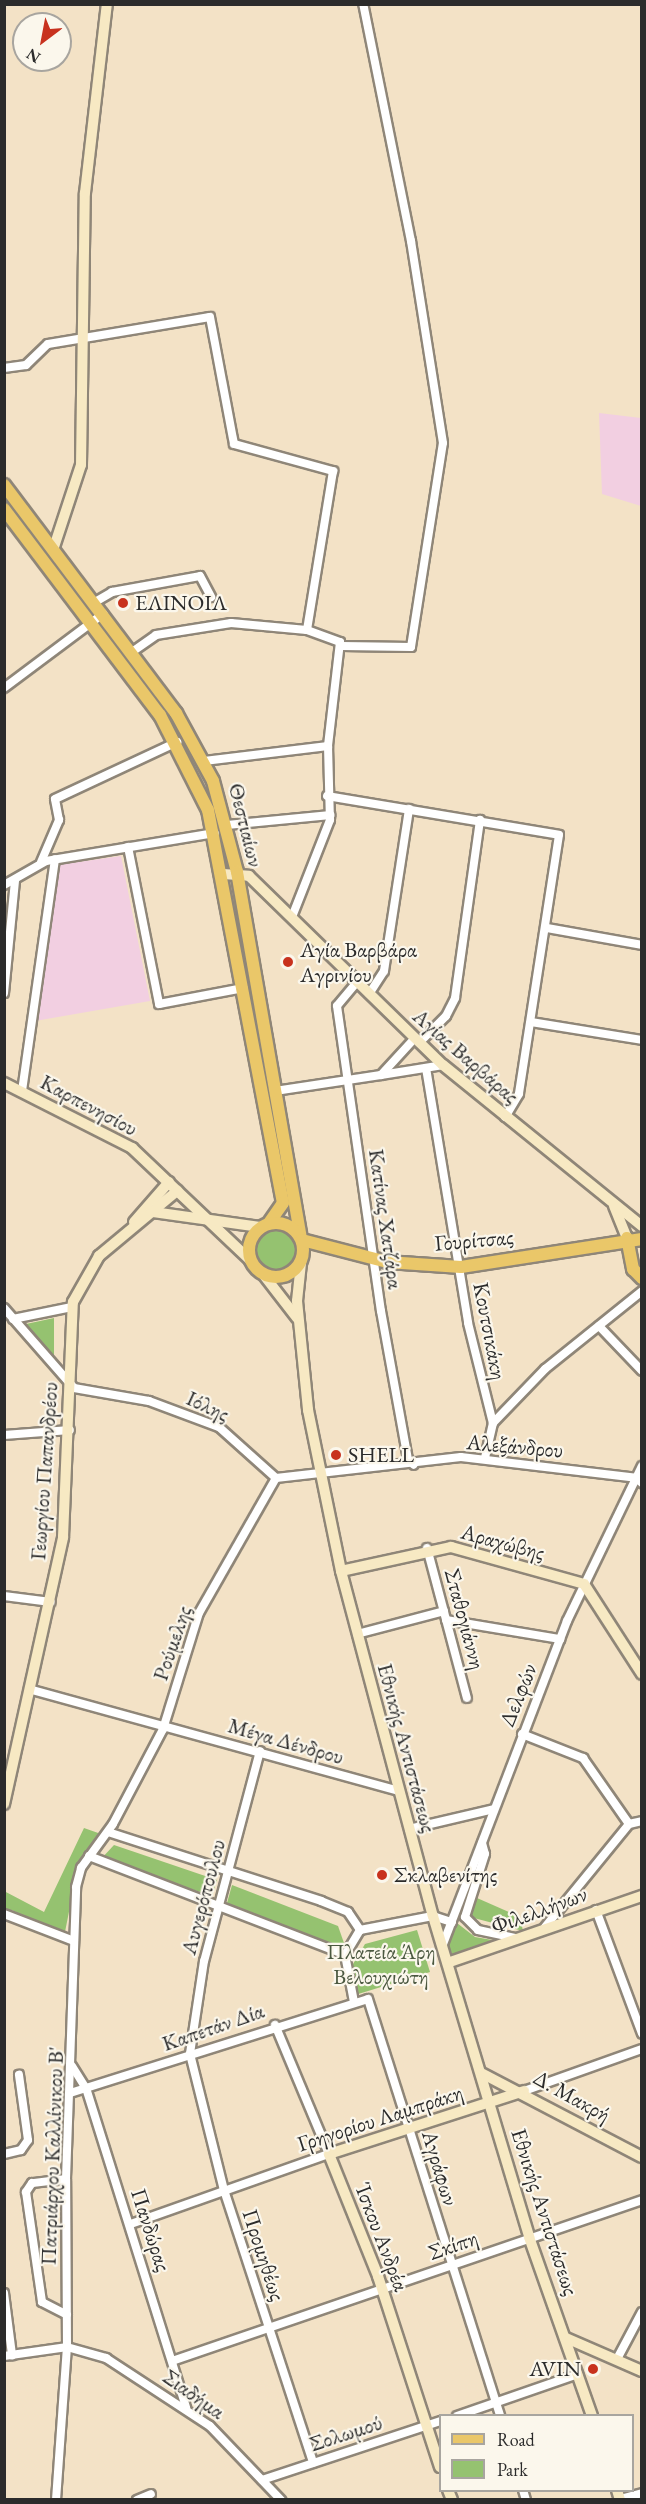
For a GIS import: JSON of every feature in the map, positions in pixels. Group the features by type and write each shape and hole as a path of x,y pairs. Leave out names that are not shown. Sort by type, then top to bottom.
{"main road":[{"path":"54,547 80,471 86,173 107,4"},
{"name":"Θεστιαίων","path":"4,485 54,547 132,652 204,761 227,825 237,872 274,1091 302,1238"},
{"name":"Θεστιαίων","path":"4,509 14,519 178,741 215,833 283,1203 265,1226"},
{"path":"14,519 25,510"},
{"path":"223,874 237,872"},
{"name":"Αγίας Βαρβάρας","path":"237,872 249,876 443,1065 642,1226"},
{"name":"Καρπενησίου","path":"4,1083 119,1140 204,1215 251,1261"},
{"path":"131,1228 153,1212 173,1187"},
{"path":"131,1228 173,1187"},
{"name":"Αγίας Βαρβάρας","path":"609,1198 627,1238"},
{"path":"153,1212 204,1215"},
{"name":"Καρπενησίου","path":"204,1215 265,1226"},
{"path":"263,1274 289,1275 302,1258 302,1238 287,1225 265,1226 250,1242 251,1261 299,1320"},
{"name":"Γεωργίου Παπανδρέου","path":"4,1804 8,1778 32,1690 63,1537 70,1430 72,1307 88,1269 131,1228"},
{"name":"Γουρίτσας","path":"302,1238 324,1248 375,1259 461,1267 627,1238 642,1240"},
{"path":"627,1238 631,1262 642,1278"},
{"path":"631,1262 642,1240"},
{"name":"Γουρίτσας","path":"302,1258 324,1248"},
{"name":"Εθνικής Αντιστάσεως","path":"302,1258 299,1320 319,1473 357,1634 433,1916 450,1962 529,2237 592,2414"},
{"name":"Αραχώβης","path":"341,1570 427,1548 451,1547 584,1584"},
{"path":"584,1584 642,1674"},
{"name":"Φιλελλήνων","path":"450,1962 642,1896"},
{"name":"Δ. Μακρή","path":"483,2074 524,2091 642,2157"},
{"name":"Γρηγορίου Λαμπράκη","path":"329,2154 524,2091"},
{"name":"Ίσκου Ανδρέα","path":"329,2154 382,2288 439,2462"},
{"path":"566,2338 642,2371"}],"street":[{"path":"342,646 411,647 443,443 411,241 363,4"},
{"path":"4,368 26,365 48,344 208,316 234,444 330,468 307,630"},
{"path":"94,602 112,592 200,576 212,597"},
{"path":"4,688 103,614"},
{"path":"132,652 156,635 231,623 307,630 334,636 342,646 328,746 327,796 331,815 324,844 292,917"},
{"path":"41,862 59,820 55,799 178,741"},
{"path":"204,761 328,746"},
{"path":"327,796 480,820 559,836 547,928 519,1094 506,1117"},
{"path":"369,994 384,971 410,809"},
{"path":"227,825 331,815"},
{"path":"381,1075 446,1016 455,998 480,820"},
{"path":"4,885 41,862 215,833"},
{"path":"128,847 159,1004 244,988"},
{"path":"22,1091 55,859"},
{"path":"4,993 15,880"},
{"path":"547,928 642,945"},
{"name":"Κατίνας Χατζάρα","path":"357,981 337,1006 408,1459 414,1465"},
{"path":"531,1022 642,1040"},
{"path":"274,1091 443,1065"},
{"name":"Κουτσικάκη","path":"426,1068 461,1267 492,1423 485,1458"},
{"path":"492,1423 545,1369 642,1291"},
{"path":"13,1319 72,1307"},
{"path":"4,1308 69,1385"},
{"path":"599,1326 642,1371"},
{"name":"Ιόλης","path":"69,1385 149,1401 219,1427 276,1478"},
{"path":"4,1435 70,1430"},
{"name":"Αλεξάνδρου","path":"319,1473 485,1458 639,1481"},
{"name":"Δελφών","path":"443,1944 560,1639 584,1584 639,1481 642,1466"},
{"path":"276,1478 319,1473"},
{"name":"Ρούμελης","path":"111,1828 163,1729 199,1613 276,1478"},
{"name":"Σταθογιάννη","path":"427,1548 467,1698"},
{"path":"4,1596 51,1602"},
{"path":"357,1634 444,1611"},
{"path":"446,1620 560,1639"},
{"name":"Μέγα Δένδρου","path":"32,1690 163,1729 260,1751 398,1791"},
{"path":"522,1734 583,1758 629,1824"},
{"name":"Αυγερόπουλου","path":"190,2054 204,1960 221,1904 260,1751"},
{"path":"409,1829 494,1809"},
{"path":"545,1928 629,1824 642,1821"},
{"path":"111,1828 348,1912 360,1930"},
{"name":"Πατριάρχου Καλλίνικου B'","path":"56,2499 67,2347 66,2179 72,2066 76,1887 89,1856 111,1828"},
{"path":"482,1843 485,1854 465,1917 478,1930 521,1938"},
{"path":"89,1856 221,1904 345,1955"},
{"path":"596,1910 642,2034"},
{"path":"4,1914 74,1941"},
{"path":"354,2002 345,1955 360,1930 433,1916 452,1922"},
{"name":"Καπετάν Δία","path":"70,2093 274,2025 368,1999"},
{"name":"Αγράφων","path":"368,1999 500,2414"},
{"name":"Ίσκου Ανδρέα","path":"274,2025 329,2154"},
{"name":"Γρηγορίου Λαμπράκη","path":"524,2091 642,2049"},
{"name":"Προμηθέως","path":"190,2054 224,2190 313,2463"},
{"name":"Πανδώρας","path":"72,2066 86,2088 175,2360 186,2408"},
{"path":"4,2154 21,2150 28,2140 19,2074"},
{"name":"Γρηγορίου Λαμπράκη","path":"131,2224 329,2154"},
{"path":"66,2179 32,2183 26,2192 42,2302 67,2315"},
{"name":"Σκίπη","path":"175,2360 642,2200"},
{"path":"4,2293 8,2356 67,2347"},
{"path":"617,2359 642,2312"},
{"name":"Σιαδήμα","path":"67,2347 106,2358 186,2408 223,2436 281,2499"},
{"path":"460,2414 578,2374"},
{"name":"Σολωμού","path":"262,2480 439,2422"},
{"path":"619,2496 642,2493"},
{"path":"137,2499 151,2494"}],"shaded area":[{"path":"599,413 641,418 641,506 602,494"},
{"path":"121,856 150,1001 35,1021 57,865"}],"green space":[{"path":"276,1227 292,1234 299,1250 292,1266 276,1273 260,1266 253,1250 260,1234"},
{"path":"54,1318 54,1358 53,1358 26,1324"},
{"path":"84,1828 101,1834 78,1866 65,1932 57,1935 12,1910 5,1911 4,1891 44,1912"},
{"path":"114,1845 217,1880 212,1896 101,1859"},
{"path":"232,1885 338,1926 344,1943 330,1949 227,1903"},
{"path":"477,1898 520,1917 523,1931 470,1917"},
{"path":"457,1923 475,1937 504,1942 454,1958 448,1945"},
{"name":"Πλατεία Άρη Βελουχιώτη","path":"417,1930 430,1972 355,1995 350,1969 365,1944"}],"place":[{"name":"ΕΛΙΝΟΙΛ","path":"123,603"},
{"name":"Αγία Βαρβάρα Αγρινίου","path":"288,962"},
{"name":"SHELL","path":"336,1455"},
{"name":"Σκλαβενίτης","path":"382,1875"},
{"name":"AVIN","path":"593,2369"}]}
